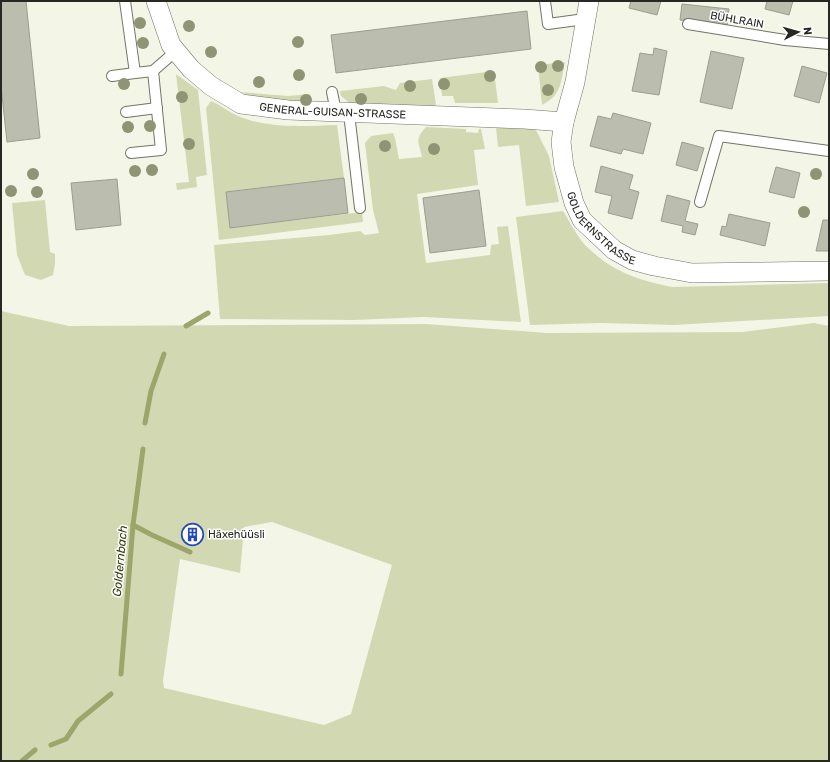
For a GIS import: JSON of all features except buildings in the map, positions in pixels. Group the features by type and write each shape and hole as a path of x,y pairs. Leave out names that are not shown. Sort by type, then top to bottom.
{"street":[{"name":"GENERAL-GUISAN-STRASSE","path":"156,1 172,45 191,70 211,86 241,104 288,110 524,119 564,122"},
{"name":"GOLDERNSTRASSE","path":"589,1 561,142 564,167 574,203 582,220 614,250 632,260 654,266 692,273 829,271"}],"lane":[{"path":"125,1 135,73"},
{"path":"545,1 548,24 585,19"},
{"name":"BÜHLRAIN","path":"688,24 785,40 829,44"},
{"path":"112,76 153,71 176,51"},
{"path":"131,153 161,150 153,71"},
{"path":"332,92 343,113 360,208"},
{"path":"126,112 157,108"},
{"path":"700,202 719,136 829,151"}],"green space":[{"path":"565,62 560,87 549,101 542,105 538,65"},
{"path":"494,71 498,103 455,103 453,96 442,96 440,78"},
{"path":"176,74 198,90 207,175 196,177 197,187 177,190 176,183 189,182"},
{"path":"432,79 436,105 432,107 351,104 341,96 340,91 384,86 396,90 400,83"},
{"path":"240,92 288,96 310,94 312,103 256,98"},
{"path":"211,101 231,113 262,123 287,126 337,125 344,178 226,192 230,228 362,212 363,222 219,240 206,108"},
{"path":"510,126 536,130 549,156 559,202 526,206 519,145 498,147 496,128"},
{"path":"426,127 466,129 466,132 478,133 479,129 481,129 485,149 474,150 478,185 417,194 426,263 490,255 491,245 499,244 497,227 508,226 521,322 424,317 354,320 220,319 214,245 360,231 365,235 379,233 373,210 365,143 371,136 393,133 399,159 422,157 418,141 422,131"},
{"path":"45,200 50,252 55,254 55,264 53,275 41,280 25,275 17,255 12,203"},
{"path":"563,211 585,245 605,262 625,273 647,281 672,287 829,283 829,316 674,325 602,323 530,325 516,217"},
{"path":"1,311 69,326 426,324 547,333 743,332 814,323 829,326 829,761 1,761","holes":["272,522 392,565 351,714 324,725 164,688 163,681 180,559 240,573 244,527"]}],"waterway":[{"name":"Goldernbach","path":"186,326 208,313"},
{"name":"Goldernbach","path":"145,423 151,391 164,354"},
{"name":"Goldernbach","path":"121,674 133,525 143,449"},
{"path":"133,525 190,552"},
{"name":"Goldernbach","path":"51,745 66,739 78,721 111,694"},
{"name":"Goldernbach","path":"22,761 35,750"}],"place":[{"name":"Häxehüüsli","path":"193,534"}]}
